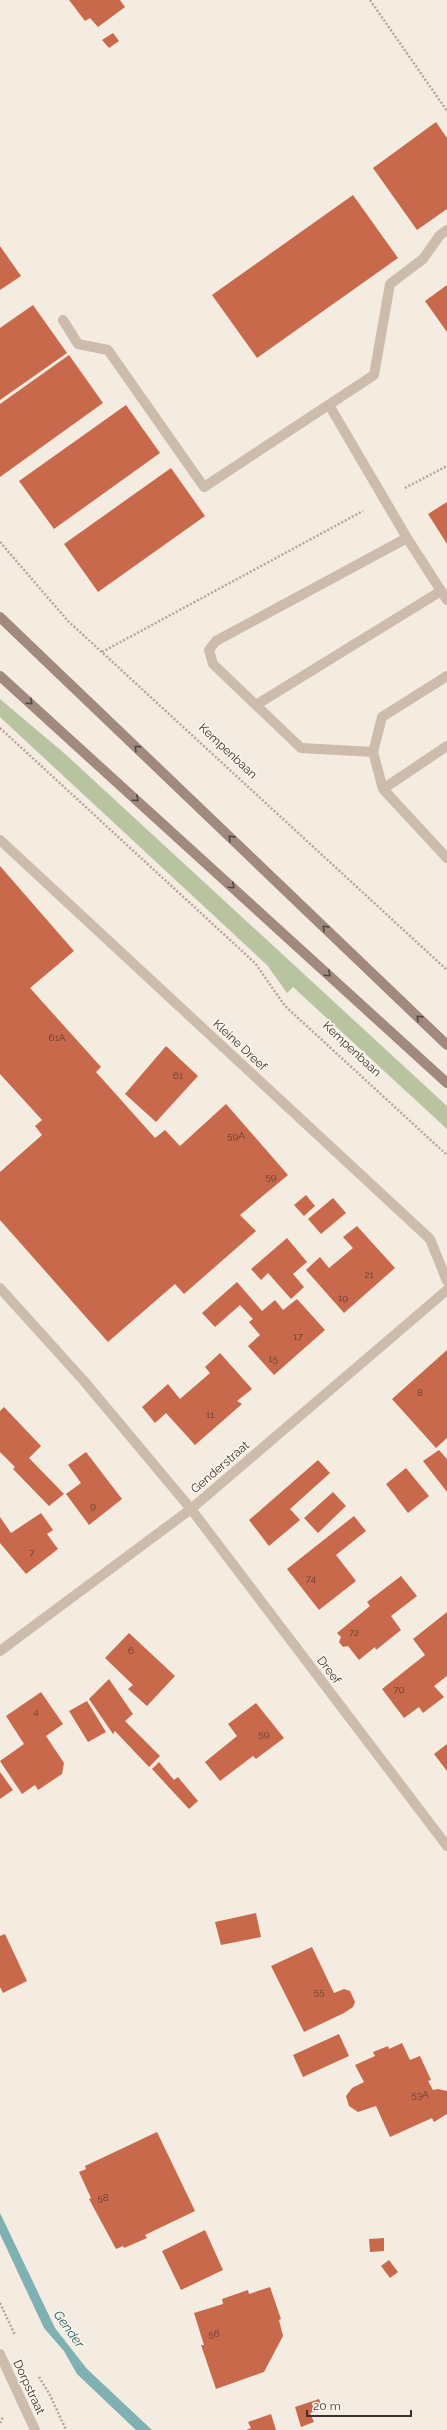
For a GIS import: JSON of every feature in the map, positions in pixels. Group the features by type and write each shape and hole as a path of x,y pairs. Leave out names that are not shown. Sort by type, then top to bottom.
{"main road":[{"path":"0,616 447,1045"},
{"path":"0,676 447,1083"}],"street":[{"path":"62,320 78,344 108,350 204,487 374,376 390,284 423,259 440,235 447,230"},
{"path":"256,705 444,595 407,538 329,405"},
{"path":"373,752 301,748 213,664 209,650 216,641 407,538"},
{"path":"445,851 383,789 373,752 382,717 447,676"},
{"path":"383,789 447,746"},
{"name":"Kleine Dreef","path":"0,840 430,1239 447,1281"},
{"name":"Dreef","path":"0,1288 84,1381 191,1509 447,1846"},
{"name":"Genderstraat","path":"0,1651 191,1509 447,1290"},
{"name":"Dorpstraat","path":"0,2354 35,2430"}],"path":[{"path":"370,0 447,111"},
{"path":"102,652 447,466"},
{"name":"Kempenbaan","path":"0,542 68,621 447,970"},
{"name":"Kempenbaan","path":"0,728 255,963 285,1006 447,1155"}],"green space":[{"path":"0,699 64,753 447,1106 447,1129 293,987 287,993 267,965 0,717"}],"water":[{"path":"0,2213 55,2328 87,2369 152,2430 136,2430 77,2374 64,2351 44,2328 0,2234"}],"building":[{"path":"69,0 120,0 125,7 98,27 90,18 85,21"},
{"path":"113,33 119,41 109,48 102,40"},
{"path":"436,122 447,138 447,209 417,230 373,168"},
{"path":"353,195 398,258 257,358 212,295"},
{"path":"0,246 21,276 0,290"},
{"path":"447,285 447,332 425,301"},
{"path":"33,305 67,353 0,400 0,328"},
{"path":"69,355 103,403 0,477 0,404"},
{"path":"126,405 160,453 54,529 19,481"},
{"path":"171,468 205,516 98,592 64,544"},
{"path":"447,502 447,544 428,514"},
{"path":"0,866 74,951 30,988 101,1067 96,1072 155,1138 165,1130 180,1146 226,1104 288,1175 240,1215 256,1231 184,1294 175,1284 108,1342 0,1220 0,1172 42,1135 35,1126 42,1120 0,1074"},
{"path":"166,1046 198,1076 156,1122 125,1094"},
{"path":"306,1195 315,1206 304,1216 294,1205"},
{"path":"333,1198 346,1213 321,1234 308,1219"},
{"path":"357,1226 395,1268 344,1313 306,1270 320,1257 329,1268 353,1248 343,1237"},
{"path":"287,1238 307,1262 293,1274 304,1287 291,1299 268,1273 261,1280 251,1269"},
{"path":"237,1282 262,1311 275,1300 283,1310 297,1299 325,1330 274,1375 248,1346 260,1335 249,1322 253,1319 240,1305 215,1327 202,1313"},
{"path":"447,1350 447,1438 436,1448 392,1399"},
{"path":"220,1353 252,1389 237,1401 242,1404 195,1445 166,1413 155,1423 142,1407 168,1384 180,1399 210,1373 205,1367"},
{"path":"4,1407 41,1446 29,1458 64,1494 49,1506 13,1469 15,1467 0,1452 0,1411"},
{"path":"439,1450 447,1459 447,1492 423,1461"},
{"path":"86,1452 122,1499 89,1525 66,1494 81,1483 68,1465"},
{"path":"318,1460 330,1473 290,1509 300,1520 269,1546 249,1520"},
{"path":"406,1468 429,1496 408,1513 386,1484"},
{"path":"333,1492 346,1506 318,1533 304,1518"},
{"path":"41,1513 53,1530 47,1534 58,1549 26,1574 0,1543 0,1517 11,1533"},
{"path":"354,1516 366,1531 336,1555 356,1581 319,1610 287,1569"},
{"path":"401,1576 417,1596 391,1616 401,1630 376,1650 375,1647 359,1660 348,1646 343,1647 339,1642 341,1637 337,1633 370,1606 367,1602"},
{"path":"447,1612 447,1676 434,1686 444,1697 423,1713 419,1707 404,1718 382,1689 425,1655 413,1639"},
{"path":"129,1633 175,1676 147,1706 128,1689 133,1685 105,1658"},
{"path":"109,1679 133,1714 125,1721 160,1756 149,1767 115,1731 113,1734 89,1699"},
{"path":"41,1692 63,1724 46,1736 64,1763 62,1774 38,1790 35,1785 22,1794 0,1761 24,1744 6,1716"},
{"path":"87,1701 106,1732 88,1742 69,1711"},
{"path":"256,1703 284,1738 256,1759 253,1756 220,1781 205,1762 237,1736 228,1724"},
{"path":"447,1744 447,1771 434,1754"},
{"path":"159,1762 174,1780 178,1777 198,1801 189,1809 152,1769"},
{"path":"0,1772 13,1790 0,1799"},
{"path":"256,1913 261,1937 221,1945 215,1922"},
{"path":"5,1934 27,1981 3,1993 0,1987 0,1936"},
{"path":"312,1947 334,1993 344,1989 350,1991 355,2002 353,2007 344,2013 304,2032 271,1966"},
{"path":"339,2034 349,2056 303,2077 293,2055"},
{"path":"402,2043 410,2060 420,2056 431,2080 428,2081 433,2090 438,2089 447,2091 447,2114 434,2122 432,2118 390,2137 376,2106 358,2112 349,2106 346,2096 352,2088 364,2082 355,2065 375,2056 373,2052 388,2046 389,2049"},
{"path":"157,2132 195,2211 145,2235 147,2238 124,2248 123,2246 116,2249 89,2199 91,2198 79,2172 86,2169 85,2166"},
{"path":"205,2230 223,2270 181,2290 162,2251"},
{"path":"384,2238 384,2251 370,2252 369,2239"},
{"path":"389,2260 398,2272 390,2278 381,2266"},
{"path":"270,2287 281,2319 279,2320 283,2336 264,2372 216,2389 201,2345 204,2345 194,2313 223,2304 222,2299 248,2290 249,2294"},
{"path":"319,2399 323,2409 310,2413 314,2422 301,2427 295,2407"},
{"path":"271,2414 276,2430 246,2430 251,2428 248,2422"}],"water label":[{"name":"Gender","path":"69,2329"}]}
